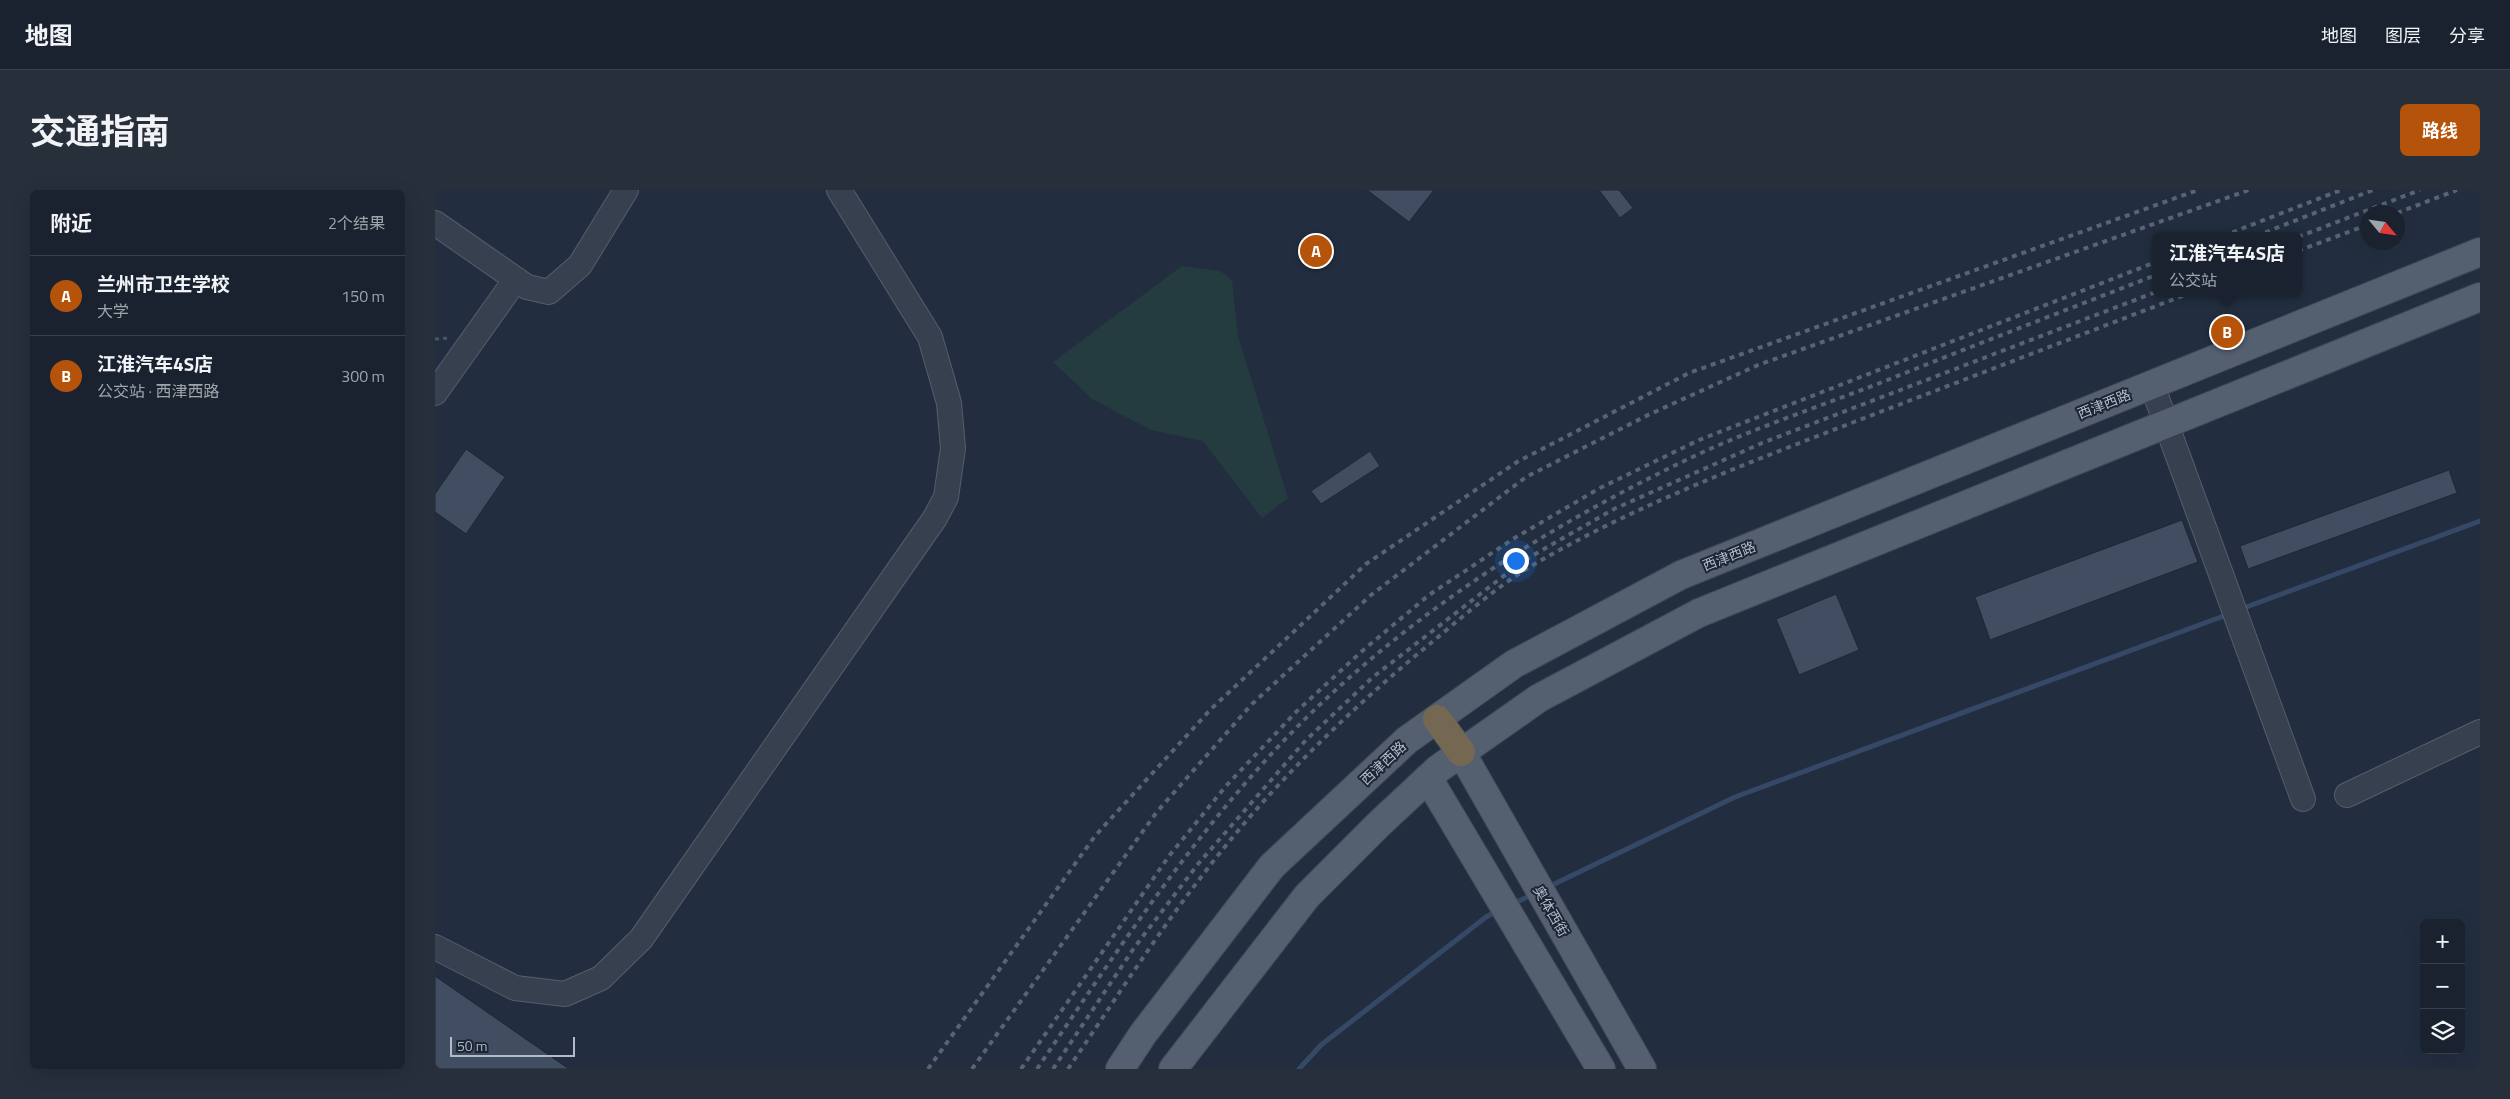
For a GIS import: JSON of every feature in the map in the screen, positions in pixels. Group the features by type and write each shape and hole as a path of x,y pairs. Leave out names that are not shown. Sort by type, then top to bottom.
{"highway":[{"path":"1437,719 1461,752"}],"main road":[{"name":"西津西路","path":"1121,1069 1143,1034 1272,866 1407,740 1514,664 1681,575 2480,252"},
{"path":"1173,1069 1307,896 1428,778 1461,752 1539,698 1699,613 2480,297"},
{"name":"奥体西街","path":"1461,752 1642,1069"},
{"path":"1428,778 1601,1069"}],"street":[{"path":"435,223 527,287 549,292 580,265 626,190"},
{"path":"435,947 515,988 565,994 601,978 641,939 935,518 945,497 953,448 949,403 929,337 839,190"},
{"path":"435,393 516,279"},
{"path":"2152,384 2303,800"},
{"path":"2347,795 2480,732"}],"green space":[{"path":"1182,266 1220,271 1232,280 1238,336 1288,498 1262,518 1203,441 1151,430 1092,399 1053,362"}],"building":[{"path":"1367,190 1434,190 1409,222"},
{"path":"1599,190 1619,190 1633,208 1620,218"},
{"path":"466,449 505,477 466,534 435,512 435,494"},
{"path":"1370,451 1380,466 1321,504 1311,491"},
{"path":"2449,470 2457,493 2248,569 2240,546"},
{"path":"2182,520 2198,562 1990,640 1975,597"},
{"path":"1836,594 1859,650 1799,675 1776,619"},
{"path":"435,976 569,1069 435,1069"}],"waterway":[{"path":"2241,609 2480,521"},
{"path":"1548,887 1735,797 2229,614"},
{"path":"1512,904 1534,894"},
{"path":"1299,1069 1321,1045 1486,917 1497,911"}],"railway":[{"path":"928,1069 1095,836 1211,709 1366,564 1517,462 1689,373 2198,190"},
{"path":"972,1069 1156,813 1252,704 1371,595 1526,477 1648,415 1758,365 2249,190"},
{"path":"2233,232 2341,190"},
{"path":"2266,232 2373,190"},
{"path":"2302,235 2420,190"},
{"path":"2405,210 2457,190"},
{"path":"2302,249 2360,228"},
{"path":"1021,1069 1169,856 1226,786 1296,712 1361,652 1429,595 1513,539 1600,488 1699,440 2152,264"},
{"path":"1037,1069 1130,933 1229,802 1303,721 1347,680 1441,604 1541,538 1647,479 1701,453 2152,277"},
{"path":"1053,1069 1134,948 1198,864 1306,740 1373,677 1523,561 1614,509 1762,443 2152,294"},
{"path":"1068,1069 1169,920 1255,811 1337,725 1396,672 1478,604 1519,573 1610,524 1731,470 2180,297"}],"place":[{"name":"兰州市卫生学校","path":"1316,251"},
{"name":"江淮汽车4S店","path":"2227,332"}]}
